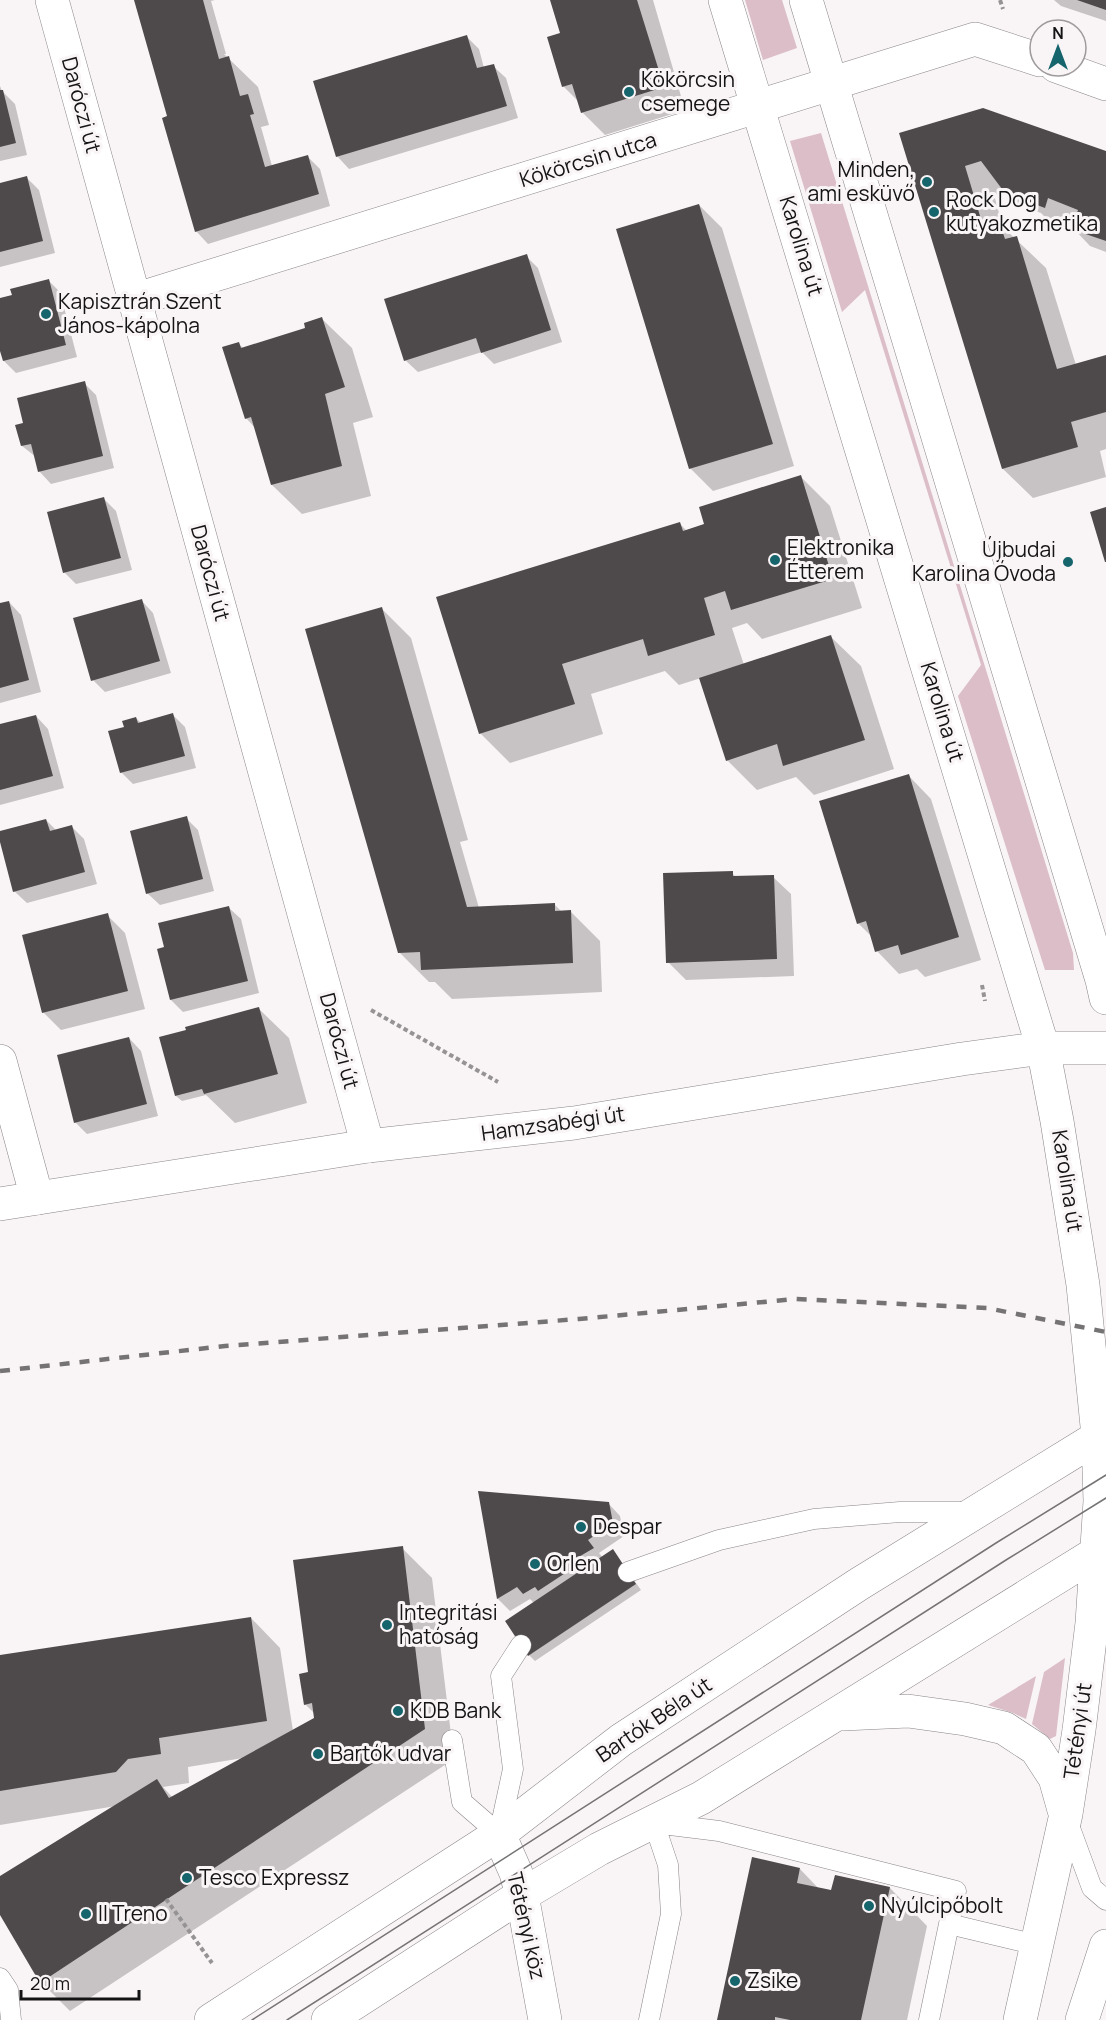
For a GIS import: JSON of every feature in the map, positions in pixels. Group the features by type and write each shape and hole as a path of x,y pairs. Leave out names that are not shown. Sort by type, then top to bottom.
{"street":[{"name":"Daróczi út","path":"52,0 368,1146"},
{"name":"Karolina út","path":"725,0 1044,1048 1083,1285 1102,1434"},
{"path":"806,0 1106,998"},
{"name":"Kökörcsin utca","path":"134,300 975,39 1028,56"},
{"path":"1088,78 1106,84"},
{"name":"Hamzsabégi út","path":"0,1204 368,1146 574,1123 962,1059 1044,1048 1106,1048"},
{"path":"0,1061 37,1198"},
{"path":"328,2020 522,1895 599,1849 701,1798 1028,1597 1103,1558 1102,1434"},
{"name":"Bartók Béla út","path":"211,2020 499,1834 621,1740 859,1584 1102,1434"},
{"path":"1028,1597 1071,1556 1103,1507"},
{"name":"Tétényi út","path":"1020,2020 1065,1814 1103,1558"},
{"path":"838,1715 908,1711 965,1719 1004,1728 1036,1749 1055,1778 1065,1814"},
{"name":"Tétényi köz","path":"499,1834 516,1873 522,1895 545,2020"},
{"path":"1082,2020 1106,1946"}],"lane":[{"path":"628,1572 719,1540 814,1519 900,1512 977,1512"},
{"path":"452,1740 462,1802 499,1834 513,1769 501,1676 521,1644"},
{"path":"1065,1814 1092,1888 1106,1900"},
{"path":"649,2020 671,1914 668,1864 654,1823 719,1831 956,1891 929,2020"},
{"path":"949,1924 1037,1945"},
{"path":"0,1978 8,1990 10,2020"}],"path":[{"path":"982,985 985,1001"},
{"path":"371,1010 498,1082"},
{"path":"166,1899 212,1963"}],"shaded area":[{"path":"745,0 782,0 797,48 763,60"},
{"path":"821,133 1073,953 1074,970 1045,970 958,696 981,665 865,290 842,312 790,141"},
{"path":"1065,1658 1056,1736 1050,1739 1032,1724 1044,1672"},
{"path":"1036,1676 1026,1719 988,1705"}],"building":[{"path":"134,0 203,0 219,59 229,56 240,96 248,94 254,114 250,115 265,167 308,155 319,194 195,232 162,118 167,116"},
{"path":"550,0 637,0 664,87 581,113 572,84 562,87 547,37 560,33"},
{"path":"1077,0 1106,0 1106,10"},
{"path":"467,35 477,68 494,64 507,106 336,157 313,81"},
{"path":"0,90 3,90 16,143 0,147"},
{"path":"983,108 1106,151 1106,241 1071,229 1078,210 1048,198 1045,208 1005,193 981,161 965,166 983,226 999,221 1005,239 1017,236 1057,369 1106,355 1106,412 1071,422 1078,447 1002,469 899,133"},
{"path":"27,176 43,241 0,252 0,183"},
{"path":"699,204 773,444 689,469 616,229"},
{"path":"527,254 551,330 481,353 476,338 404,361 384,299"},
{"path":"49,279 66,345 3,361 0,351 0,298 12,295 10,289"},
{"path":"322,317 345,387 325,394 342,466 271,485 251,417 245,419 222,347 239,342 241,348 305,328 304,323"},
{"path":"85,381 103,456 38,472 31,444 21,446 15,425 23,423 17,398"},
{"path":"801,475 833,579 731,610 725,591 704,598 715,635 648,656 643,639 562,664 575,704 479,734 436,597 680,522 683,531 704,524 699,507"},
{"path":"104,497 121,558 63,573 47,512"},
{"path":"1106,507 1106,562 1105,562 1090,512"},
{"path":"142,599 160,661 91,681 73,618"},
{"path":"9,601 29,680 0,688 0,603"},
{"path":"382,607 467,907 555,903 555,911 571,910 573,963 421,970 420,952 398,953 305,629"},
{"path":"831,635 865,740 783,766 777,744 726,761 699,678"},
{"path":"173,713 185,756 120,773 108,731 124,727 122,721 136,717 138,723"},
{"path":"36,715 53,776 0,790 0,724"},
{"path":"909,774 959,937 901,955 898,945 875,952 866,921 857,924 819,801"},
{"path":"187,816 203,879 146,894 130,831"},
{"path":"46,819 50,831 72,825 85,872 13,892 0,842 0,831"},
{"path":"733,871 733,876 774,875 777,959 666,963 663,873"},
{"path":"229,906 248,981 170,1000 157,949 164,947 158,923"},
{"path":"108,913 128,991 42,1013 22,935"},
{"path":"259,1007 278,1074 204,1094 202,1089 175,1096 159,1037 186,1030 185,1027"},
{"path":"129,1037 147,1104 74,1123 57,1055"},
{"path":"478,1491 609,1502 613,1523 588,1540 594,1548 570,1562 573,1568 538,1591 535,1587 523,1594 517,1587 497,1599"},
{"name":"Bartók udvar","path":"403,1546 425,1729 40,1983 0,1915 0,1876 157,1779 169,1798 314,1718 312,1703 304,1705 299,1674 308,1672 293,1560"},
{"path":"613,1549 636,1584 528,1656 505,1621"},
{"path":"251,1617 267,1721 159,1738 161,1754 128,1759 116,1772 0,1791 0,1655"},
{"path":"752,1857 800,1868 797,1883 831,1890 835,1875 890,1887 861,2020 790,2020 775,2017 775,2020 717,2020"}],"tram line":[{"path":"252,2020 996,1543 1106,1475"},
{"path":"287,2020 1106,1498"}],"railway":[{"path":"0,1371 225,1346 579,1319 796,1299 987,1308 1106,1332"}],"place":[{"name":"Kökörcsin csemege","path":"629,92"},
{"name":"Minden, ami esküvő","path":"927,182"},
{"name":"Rock Dog kutyakozmetika","path":"934,212"},
{"name":"Kapisztrán Szent János-kápolna","path":"46,314"},
{"name":"Elektronika Étterem","path":"775,560"},
{"name":"Újbudai Karolina Óvoda","path":"1068,562"},
{"name":"Despar","path":"581,1527"},
{"name":"Orlen","path":"535,1564"},
{"name":"Integritási hatóság","path":"387,1625"},
{"name":"KDB Bank","path":"398,1711"},
{"name":"Bartók udvar","path":"318,1754"},
{"name":"Tesco Expressz","path":"187,1878"},
{"name":"Nyúlcipőbolt","path":"869,1906"},
{"name":"Il Treno","path":"86,1914"},
{"name":"Zsike","path":"735,1981"}]}
